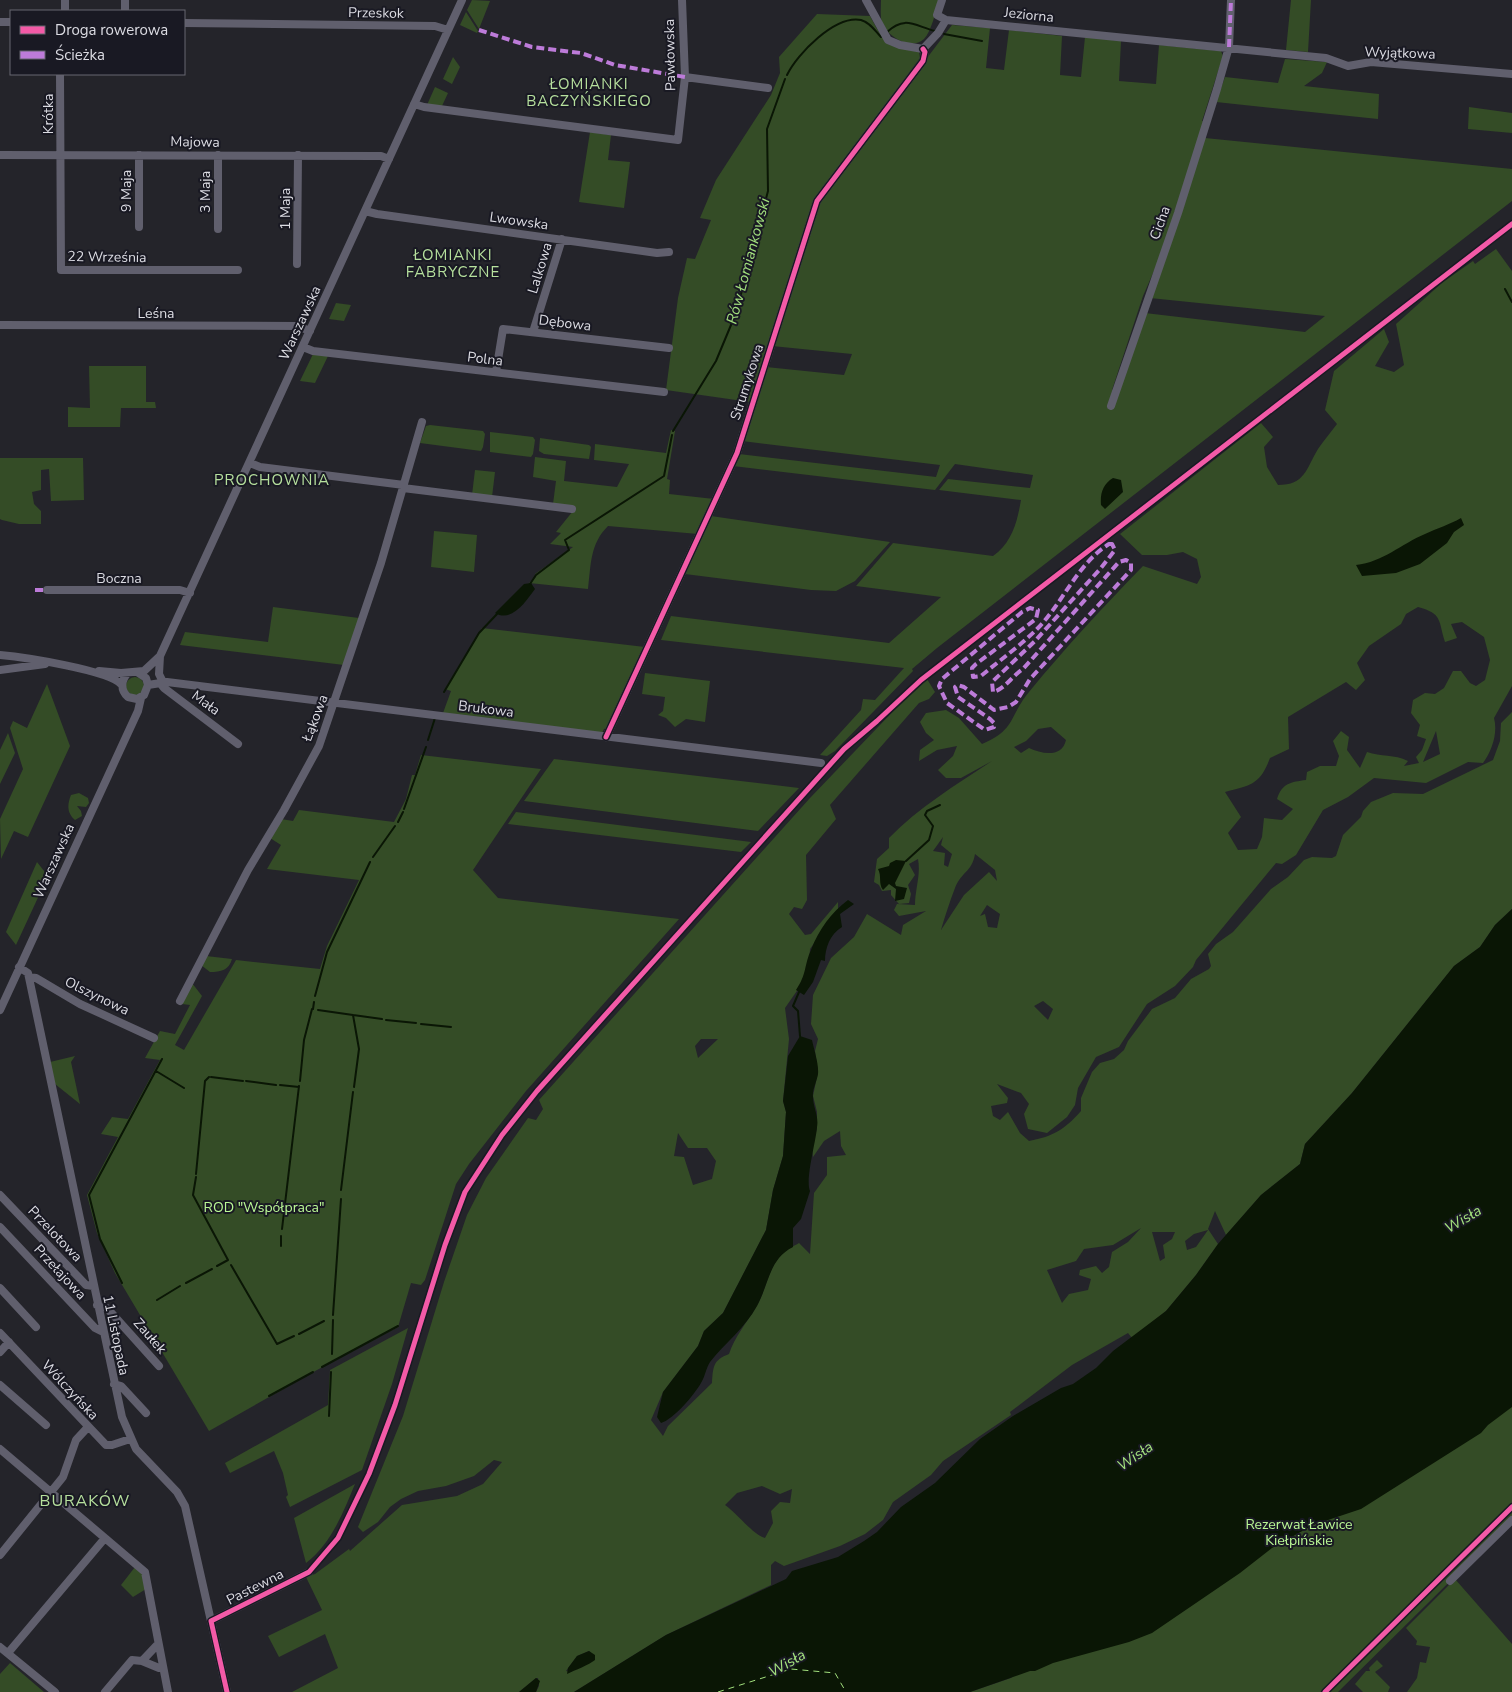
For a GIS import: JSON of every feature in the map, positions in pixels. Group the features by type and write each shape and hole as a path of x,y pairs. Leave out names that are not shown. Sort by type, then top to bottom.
{"street":[{"name":"Warszawska","path":"148,683 462,0"},
{"name":"Pawłowska","path":"414,104 432,108 678,140 685,78 682,0"},
{"path":"866,0 888,40 900,46 923,49 938,34 946,20 937,15 942,0"},
{"name":"Cicha","path":"1111,406 1179,208 1229,47 1232,0"},
{"name":"Jeziorna","path":"946,20 1229,47"},
{"name":"Przeskok","path":"185,23 435,26 448,30"},
{"name":"Wyjątkowa","path":"1229,47 1326,58 1348,66 1371,62 1512,74"},
{"name":"Strumykowa","path":"606,737 737,453 817,201 922,61 926,52 923,49"},
{"name":"Krótka","path":"60,75 60,154"},
{"path":"685,78 768,88"},
{"name":"22 Września","path":"60,154 61,270 238,270"},
{"name":"Majowa","path":"0,155 298,155 381,156 389,159"},
{"name":"9 Maja","path":"138,227 139,155"},
{"name":"3 Maja","path":"218,155 218,229"},
{"name":"1 Maja","path":"297,264 298,155"},
{"name":"Lwowska","path":"365,210 378,214 657,253 669,252"},
{"name":"Lalkowa","path":"533,332 562,239"},
{"name":"Leśna","path":"0,325 298,326 310,331"},
{"name":"Dębowa","path":"496,372 502,329 668,348"},
{"name":"Polna","path":"303,347 313,351 664,392"},
{"name":"Łąkowa","path":"180,1000 248,870 319,746 381,563 422,422"},
{"path":"250,463 260,467 572,509"},
{"name":"Boczna","path":"46,590 181,590 190,593"},
{"path":"0,654 97,672 137,672 148,683 146,693 141,698 130,699 124,693 122,684 118,680 97,672"},
{"name":"Warszawska","path":"137,672 147,669 159,660"},
{"path":"159,660 159,675 162,682"},
{"path":"0,670 49,664"},
{"path":"122,684 128,673"},
{"name":"Brukowa","path":"148,683 162,682 821,763"},
{"name":"Mała","path":"162,682 164,688 238,744"},
{"name":"Warszawska","path":"0,1010 130,723 138,711 141,698"},
{"name":"Warszawska","path":"130,699 133,706 130,723"},
{"path":"19,968 28,973 29,977"},
{"name":"Olszynowa","path":"29,977 36,978 80,1004 154,1038"},
{"name":"11 Listopada","path":"29,977 122,1417 130,1439 146,1461 181,1498 188,1520 227,1692"},
{"name":"Przelotowa","path":"0,1195 86,1285 93,1286"},
{"name":"Przełajowa","path":"0,1227 95,1328 103,1332"},
{"path":"0,1288 36,1327"},
{"name":"Zaułek","path":"97,1305 107,1308 159,1366"},
{"name":"Wólczyńska","path":"0,1333 106,1445 130,1439"},
{"path":"0,1352 9,1342"},
{"path":"114,1384 121,1386 146,1413"},
{"path":"0,1385 46,1425"},
{"path":"1,1552 63,1476 76,1440 88,1427"},
{"path":"0,1449 146,1574 168,1692"},
{"path":"1450,1581 1512,1520"},
{"path":"8,1653 105,1538"},
{"name":"Pastewna","path":"211,1621 309,1572"},
{"path":"142,1660 158,1644"},
{"path":"0,1647 55,1692"},
{"path":"105,1692 132,1660 142,1660 163,1668"}],"green space":[{"path":"472,0 490,1 479,29 467,10"},
{"path":"881,0 940,0 927,35 924,39 913,44 900,41 885,28 881,20"},
{"path":"1291,0 1311,0 1308,52 1286,50"},
{"path":"466,12 478,31 477,33 460,25"},
{"path":"817,14 870,16 888,43 919,52 920,58 815,200 750,402 666,390 678,298 687,258 695,259 711,220 700,218 716,180 771,95 780,73 779,57"},
{"path":"952,25 990,28 986,68 1004,70 1009,30 1062,36 1060,75 1081,77 1085,37 1121,41 1119,81 1156,84 1159,45 1221,51 1223,56 1202,121 1205,121 1160,257 1143,296 1112,390 1122,382 1145,313 1305,332 1325,316 1150,298 1205,138 1512,169 1512,201 937,648 912,669 913,671 835,751 827,756 820,755 861,710 863,699 875,700 904,668 661,640 671,616 889,643 941,597 856,586 893,543 993,556 1005,545 1013,531 1021,500 939,490 948,479 1030,488 1033,475 955,464 935,490 733,466 739,454 936,477 940,465 742,441 766,367 844,375 852,354 772,346 818,202"},
{"path":"453,57 460,67 452,84 443,79"},
{"path":"1285,59 1327,62 1322,73 1304,86 1379,94 1378,119 1216,102 1225,77 1278,83"},
{"path":"435,87 448,93 442,106 427,105"},
{"path":"1469,107 1512,113 1512,133 1468,129"},
{"path":"590,132 611,135 608,160 630,162 624,208 579,202"},
{"path":"1496,249 1512,271 1512,686 1494,718 1495,736 1486,758 1483,763 1468,762 1426,783 1374,778 1348,797 1323,810 1296,855 1282,864 1276,863 1196,960 1193,967 1175,986 1147,1004 1119,1047 1096,1057 1078,1088 1075,1105 1067,1117 1047,1133 1028,1129 1024,1114 1029,1104 1021,1093 997,1084 1008,1098 1007,1103 991,1106 993,1116 1000,1120 1008,1112 1020,1133 1029,1141 1045,1137 1064,1128 1081,1111 1081,1098 1092,1072 1100,1063 1114,1059 1124,1050 1128,1041 1152,1009 1175,998 1191,979 1209,969 1211,966 1208,954 1216,944 1233,932 1271,889 1288,877 1304,860 1312,857 1332,858 1336,856 1343,835 1361,817 1363,811 1371,802 1393,793 1423,794 1493,760 1500,741 1501,723 1512,712 1512,909 1495,925 1480,947 1454,966 1352,1093 1305,1144 1300,1164 1261,1195 1226,1235 1215,1211 1208,1229 1218,1244 1196,1275 1166,1311 1132,1338 1128,1333 1072,1365 1010,1412 1011,1415 943,1461 931,1475 893,1502 883,1520 865,1534 840,1546 784,1566 775,1561 771,1565 771,1585 666,1635 574,1692 536,1692 539,1686 538,1678 536,1678 519,1692 292,1692 338,1668 325,1634 279,1657 268,1636 322,1610 306,1577 315,1574 349,1549 350,1551 402,1505 457,1496 483,1484 502,1462 494,1460 474,1476 446,1486 418,1491 390,1507 378,1522 363,1532 358,1527 403,1416 444,1282 467,1215 486,1178 528,1118 536,1120 543,1109 539,1100 810,798 925,678 927,679 935,692 929,699 919,703 830,805 836,819 806,855 807,900 802,909 794,907 789,914 805,935 811,934 838,902 838,909 810,949 808,975 785,1008 789,1039 783,1101 786,1112 783,1156 773,1190 766,1230 723,1313 704,1331 698,1346 663,1392 651,1420 663,1436 668,1426 712,1383 715,1365 720,1359 729,1354 760,1300 771,1271 778,1259 799,1243 810,1254 814,1193 827,1175 827,1157 846,1155 841,1146 840,1131 824,1141 813,1157 812,1148 817,1128 817,1112 813,1096 818,1072 815,1051 818,1039 811,1024 813,995 831,958 854,937 867,914 901,935 903,925 926,911 899,916 894,910 897,904 915,905 919,871 918,859 909,864 915,875 908,885 911,894 909,903 899,904 891,895 891,890 882,891 879,885 874,882 877,859 889,848 889,838 913,816 992,761 961,778 946,778 938,770 953,756 957,746 937,750 919,761 920,750 934,740 926,733 920,722 926,713 946,710 959,718 982,744 993,739 1007,728 1029,692 1143,566 1197,584 1201,577 1197,559 1183,552 1167,555 1142,555 1120,534 1261,423 1273,437 1264,447 1267,467 1278,485 1294,482 1299,479 1337,424 1325,410 1334,371 1384,329 1389,342 1375,366 1394,372 1404,365 1396,324 1443,282 1473,261 1475,264","holes":["1418,607 1432,612 1440,623 1445,642 1457,638 1451,624 1462,622 1484,637 1490,660 1485,680 1476,686 1470,683 1461,671 1453,671 1444,688 1435,694 1425,693 1413,700 1411,713 1420,725 1417,736 1426,739 1422,750 1416,757 1419,763 1404,766 1408,761 1398,757 1367,752 1360,768 1347,750 1349,737 1341,731 1333,741 1339,756 1336,766 1320,766 1307,772 1306,780 1284,786 1277,799 1293,809 1282,820 1264,818 1262,837 1257,849 1238,850 1228,833 1241,817 1225,792 1242,788 1254,782 1262,774 1270,758 1289,749 1288,717 1346,682 1356,690 1365,680 1357,663 1369,646 1401,624 1406,614","1051,727 1066,740 1060,750 1051,753 1029,748 1021,753 1014,747 1026,741 1038,729","1436,731 1440,754 1423,762","943,837 941,845 952,854 948,867 944,865 945,853 933,851","975,854 995,870 997,881 989,872 964,895 941,930 957,883 969,868","987,905 1000,914 997,928 988,927 985,914 980,916","1043,1001 1053,1009 1048,1020 1034,1006","701,1039 718,1039 698,1058 695,1046","678,1133 688,1148 707,1148 716,1161 712,1179 693,1185 684,1157 674,1156","1141,1228 1128,1242 1112,1252 1109,1267 1102,1273 1096,1266 1080,1270 1079,1275 1091,1279 1088,1290 1069,1294 1062,1303 1047,1270 1076,1261 1084,1249 1113,1245","1208,1230 1196,1247 1187,1250 1185,1241 1194,1234","1152,1232 1175,1232 1172,1239 1163,1245 1165,1258 1160,1261","762,1486 780,1494 792,1489 790,1503 780,1502 771,1511 773,1523 765,1538 755,1532 725,1505 737,1493","589,1651 592,1654 571,1672 566,1671 577,1656"]},
{"path":"336,303 351,305 344,321 329,319"},
{"path":"313,354 328,356 315,383 300,381"},
{"path":"89,366 146,366 146,402 155,402 156,408 121,408 120,427 68,427 68,407 90,408"},
{"path":"426,426 483,431 485,434 483,447 481,451 420,443"},
{"path":"671,430 675,431 667,479 670,480 669,494 714,499 698,534 608,526 598,540 592,555 588,589 529,583 536,577 535,574 573,547 550,544 561,533 556,532 573,511 553,504 556,481 533,477 535,457 566,461 564,481 617,487 629,464 594,460 595,444 666,453"},
{"path":"490,432 533,437 535,440 533,454 531,457 490,452"},
{"path":"540,438 589,445 591,447 589,459 544,454 539,451"},
{"path":"0,458 83,458 84,500 51,501 49,469 41,470 41,490 32,492 34,504 41,511 41,524 19,524 0,519"},
{"path":"475,470 495,472 492,497 472,495"},
{"path":"711,516 890,542 855,581 836,591 811,590 685,574"},
{"path":"434,531 477,535 474,572 431,567"},
{"path":"273,607 359,618 344,665 180,645 185,632 268,642"},
{"path":"482,628 645,647 610,727 604,729 602,733 443,713 451,691 445,689"},
{"path":"645,673 710,681 705,722 686,719 675,727 666,718 658,715 663,711 665,697 642,694"},
{"path":"135,677 141,680 144,686 141,692 135,695 129,692 126,686 129,680"},
{"path":"47,684 70,746 28,837 14,831 1,859 0,819 23,769 10,728 13,721 27,728"},
{"path":"8,733 15,753 0,784 0,750"},
{"name":"ROD \"Współpraca\"","path":"421,755 541,769 473,870 498,898 679,919 526,1091 469,1164 456,1184 425,1280 421,1285 411,1283 398,1327 209,1431 115,1273 97,1233 87,1195 118,1137 101,1134 112,1117 128,1119 160,1060 145,1058 160,1031 175,1034 190,1005 182,1004 192,983 202,996 175,1045 184,1050 236,960 320,969 327,946 359,880 267,869 281,845 270,838 281,819 293,821 299,810 394,822 406,799 412,775 415,775"},
{"path":"554,759 799,788 758,831 524,801"},
{"path":"79,793 88,798 89,803 86,807 77,806 82,816 75,820 68,809 69,802 71,795"},
{"path":"516,812 751,842 741,852 508,824"},
{"path":"37,862 48,876 16,945 6,932"},
{"path":"206,956 232,959 229,966 224,970 210,972 201,965"},
{"path":"75,1056 71,1062 80,1104 55,1084 50,1062"},
{"name":"Rezerwat Ławice Kiełpińskie","path":"1512,1219 1512,1520 1338,1692 970,1692 1011,1678"},
{"path":"408,1328 392,1384 362,1470 290,1507 286,1497 288,1495 283,1473 274,1451 230,1473 225,1463 328,1405 330,1370"},
{"path":"355,1484 341,1517 323,1547 306,1563 294,1518"},
{"path":"135,1567 143,1574 146,1589 133,1597 121,1585"},
{"path":"1455,1579 1512,1644 1512,1692 1407,1692 1417,1678 1420,1662 1426,1663 1430,1647 1416,1645 1417,1641 1406,1628"},
{"path":"1377,1660 1383,1666 1375,1672 1390,1687 1388,1692 1363,1692 1355,1684 1366,1671 1370,1671 1369,1668"},
{"path":"10,1663 44,1692 0,1692 0,1674"}],"water":[{"path":"1113,478 1121,480 1123,492 1105,509 1101,505 1102,493 1107,483"},
{"path":"1461,518 1464,525 1454,532 1447,543 1420,564 1396,573 1362,576 1356,565 1383,557 1416,538"},
{"path":"531,583 535,589 518,609 507,615 495,613 524,584"},
{"path":"896,860 906,861 895,883 896,886 907,888 904,899 895,901 896,889 889,884 883,890 878,869 889,866 890,863"},
{"path":"848,900 854,904 840,914 842,927 831,937 827,946 825,961 821,960 813,982 804,995 796,990 802,979 814,942 826,922"},
{"name":"Wisła","path":"1512,909 1512,1407 1488,1425 1481,1433 1361,1509 1313,1525 1272,1548 1240,1573 1152,1633 1129,1642 1053,1663 1035,1671 1030,1671 970,1692 574,1692 666,1635 786,1579 792,1571 838,1557 864,1541 877,1532 901,1507 935,1483 980,1439 1013,1416 1061,1388 1073,1384 1096,1368 1113,1351 1166,1311 1196,1275 1218,1244 1261,1195 1300,1164 1305,1144 1352,1093 1454,966 1480,947 1495,925"},
{"path":"800,1036 812,1040 817,1061 818,1074 813,1101 817,1123 809,1178 810,1191 801,1219 793,1228 793,1247 785,1252 774,1265 757,1306 741,1328 710,1362 694,1394 678,1412 661,1423 657,1417 663,1392 698,1346 704,1331 723,1313 766,1230 773,1190 783,1156 786,1112 783,1101 788,1056"},
{"path":"589,1651 595,1655 595,1660 567,1674 568,1668 577,1656"},
{"path":"536,1678 540,1681 536,1692 519,1692"}],"waterway":[{"name":"Rów Łomiankowski","path":"787,75 808,47 829,30 840,24 851,20 861,20 870,25 881,37"},
{"name":"Rów Łomiankowski","path":"887,32 893,27 905,23 935,31"},
{"path":"944,34 982,41"},
{"name":"Rów Łomiankowski","path":"673,431 716,361 736,313 768,191 767,129 785,79"},
{"path":"1505,289 1512,302"},
{"name":"Rów Łomiankowski","path":"530,584 536,575 569,550 565,540 664,476 672,435"},
{"name":"Rów Łomiankowski","path":"444,692 479,633 497,614"},
{"name":"Rów Łomiankowski","path":"428,740 435,718"},
{"name":"Rów Łomiankowski","path":"404,809 426,747"},
{"path":"906,861 929,840 933,826 925,815 927,811 940,805"},
{"name":"Rów Łomiankowski","path":"398,822 403,812"},
{"name":"Rów Łomiankowski","path":"373,857 395,826"},
{"name":"Rów Łomiankowski","path":"315,996 327,952 370,862"},
{"path":"799,992 793,1006 798,1011 800,1036"},
{"name":"Rów Łomiankowski","path":"313,1009 314,1002"},
{"path":"300,1081 304,1040 312,1009"},
{"name":"Rów Łomiankowski","path":"318,1010 353,1015 359,1049 354,1087"},
{"path":"353,1015 382,1019"},
{"path":"386,1020 416,1023"},
{"path":"421,1024 451,1027"},
{"path":"122,1283 100,1239 89,1195 162,1059"},
{"path":"156,1071 184,1088"},
{"path":"196,1174 205,1081 209,1077"},
{"path":"211,1077 243,1081"},
{"path":"246,1081 276,1085"},
{"path":"280,1085 299,1087"},
{"path":"282,1229 299,1086"},
{"name":"Rów Łomiankowski","path":"341,1190 353,1092"},
{"path":"196,1177 193,1195 228,1260 217,1266"},
{"name":"Rów Łomiankowski","path":"333,1315 341,1199"},
{"path":"281,1236 281,1246"},
{"path":"231,1265 277,1344 294,1336"},
{"path":"186,1283 212,1269"},
{"path":"157,1300 180,1286"},
{"name":"Rów Łomiankowski","path":"332,1354 333,1320"},
{"path":"299,1334 324,1321"},
{"path":"322,1367 398,1326"},
{"path":"269,1396 313,1372"},
{"name":"Rów Łomiankowski","path":"329,1416 331,1372"}],"ferry route":[{"path":"718,1692 791,1669 835,1673 846,1692"}],"marked path":[{"path":"1229,47 1231,0"},
{"path":"479,30 532,47 581,53 615,65 685,77"},
{"path":"1109,544 1112,544 1115,550 1101,568 1035,641 992,682 993,692 1001,688 1023,669 1119,562 1126,560 1131,563 1131,570 1030,679 1016,702 1008,707 994,710 964,687 958,685 955,687 958,697 990,719 994,723 994,727 985,730 947,703 939,686 942,679 1022,612 1030,608 1038,610 1036,619 972,668 973,677 981,676 1010,653 1037,629 1055,608 1088,562 1109,544"},
{"path":"35,590 47,590"}],"cycle path":[{"path":"606,737 737,453 817,201 923,61 925,52 923,49"},
{"path":"227,1692 211,1621 309,1572 338,1538 369,1474 395,1405 445,1245 465,1192 502,1135 537,1091 844,749 921,680 1512,224"},
{"path":"1325,1692 1512,1507"}],"district":[{"name":"ŁOMIANKI BACZYŃSKIEGO","path":"589,92"},
{"name":"ŁOMIANKI FABRYCZNE","path":"453,264"},
{"name":"PROCHOWNIA","path":"272,480"},
{"name":"BURAKÓW","path":"85,1501"}]}
